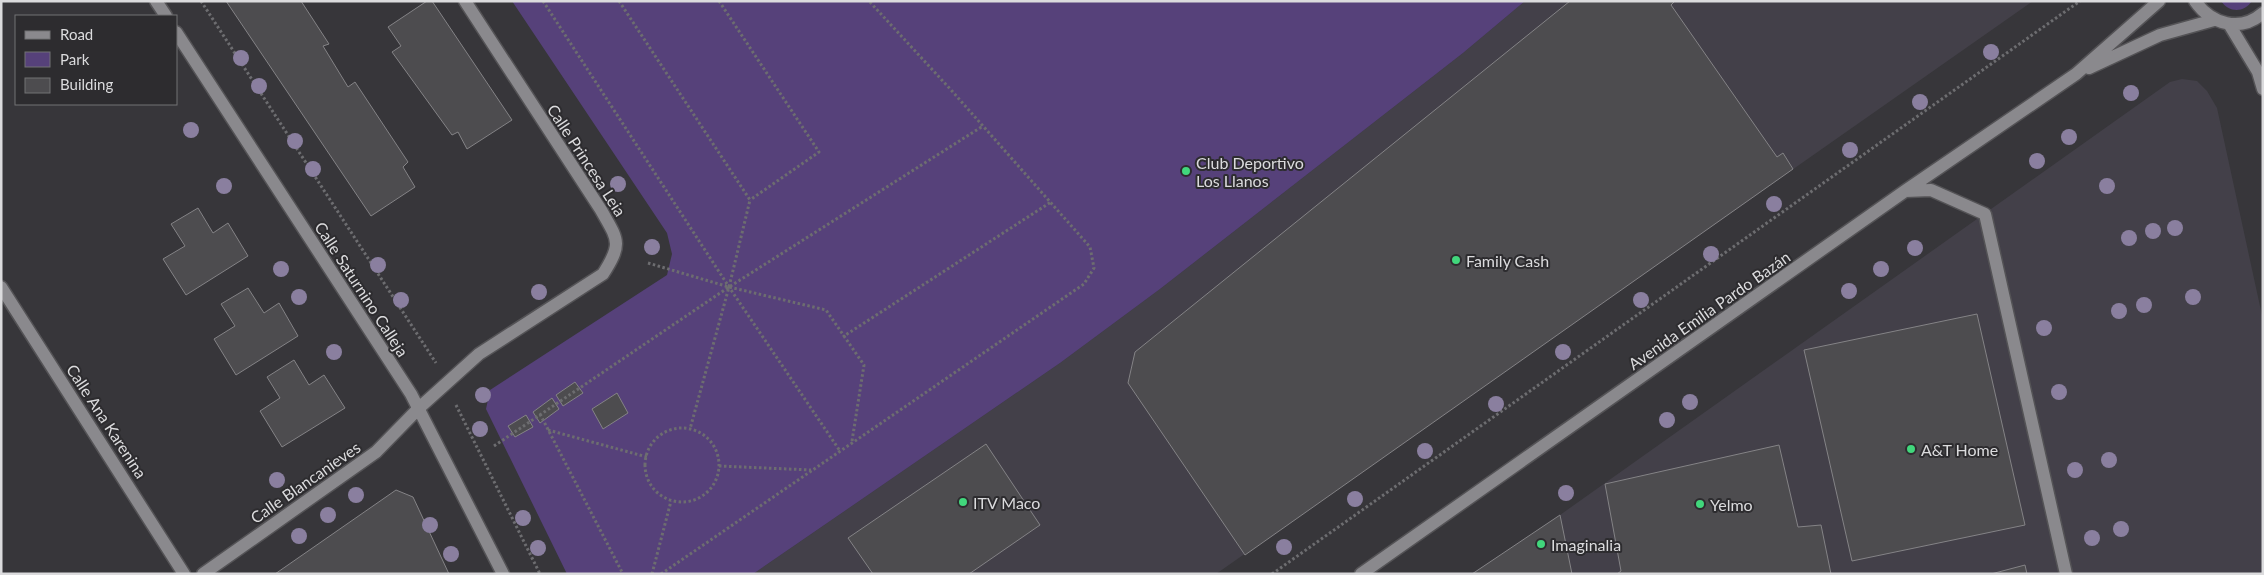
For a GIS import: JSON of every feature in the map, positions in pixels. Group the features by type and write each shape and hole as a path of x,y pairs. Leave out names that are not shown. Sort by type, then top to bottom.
{"street":[{"path":"156,1 165,15"},
{"name":"Calle Princesa Leia","path":"419,408 478,354 603,274 615,256 617,238 465,1"},
{"name":"Avenida Emilia Pardo Bazán","path":"1361,574 1905,191 2076,74 2159,1"},
{"path":"2195,1 2203,12 2214,20 2230,24 2244,24 2263,13"},
{"name":"Avenida Emilia Pardo Bazán","path":"2076,74 2160,35 2214,20"},
{"path":"2230,24 2258,72 2263,89"},
{"name":"Calle Saturnino Calleja","path":"178,35 419,408 503,574"},
{"path":"1905,191 1931,190 1985,214 2066,574"},
{"name":"Calle Ana Karenina","path":"1,287 184,574"},
{"name":"Calle Blancanieves","path":"203,574 376,452 419,408"}],"path":[{"path":"201,1 431,353 540,574"},
{"path":"543,1 729,287 840,451"},
{"path":"619,1 750,200"},
{"path":"690,429 729,287 750,200 819,152 719,1"},
{"path":"661,574 1084,284 1094,268 1090,247 869,1"},
{"path":"1272,574 2080,1"},
{"path":"494,446 729,287 983,126"},
{"path":"844,336 1050,202"},
{"path":"648,263 729,287 826,310 864,365 852,442"},
{"path":"540,414 623,574"},
{"path":"677,428 690,429 701,433 717,451 719,466 714,486 695,501 683,503 671,501 660,495 651,486 646,475 645,462 647,457 648,450 655,440 665,432 677,428"},
{"path":"548,430 647,457"},
{"path":"719,466 812,470"},
{"path":"652,574 671,501"}],"shaded area":[{"name":"Family Cash","path":"1525,1 2033,1 1216,574 753,574 1060,363 1160,289 1463,53"},
{"path":"2182,79 2197,81 2207,91 2217,108 2263,320 2263,574 1472,574 1560,515 2170,82"}],"green space":[{"path":"512,1 1525,1 1463,53 1160,289 1060,363 753,574 567,574 486,409 490,390 667,275 672,254 667,233"},
{"path":"2221,1 2252,1 2245,8 2236,10 2228,8"}],"building":[{"path":"226,1 301,1 329,44 323,46 348,87 355,82 408,162 403,167 415,187 371,216"},
{"path":"427,1 432,1 512,120 467,149 458,132 452,135 392,52 401,46 388,27"},
{"name":"Family Cash","path":"1570,1 1675,1 1671,5 1777,157 1783,153 1793,169 1245,555 1128,383 1135,352"},
{"path":"198,208 213,233 228,223 248,256 186,295 163,259 185,246 171,224"},
{"path":"248,288 264,313 279,303 298,336 236,375 214,339 235,326 221,304"},
{"path":"1977,314 2025,525 1852,561 1804,350"},
{"path":"294,360 309,385 324,375 345,408 282,447 260,411 280,398 267,377"},
{"path":"575,382 583,393 563,406 556,395"},
{"path":"617,393 628,413 603,429 592,409"},
{"path":"552,398 559,409 540,423 533,412"},
{"path":"526,415 533,427 515,437 508,426"},
{"name":"ITV Maco","path":"986,444 1040,525 969,574 873,574 848,538"},
{"name":"Yelmo","path":"1779,445 1798,527 1821,525 1831,574 1617,574 1621,571 1605,484"},
{"path":"396,490 413,497 449,574 275,574"},
{"name":"Imaginalia","path":"1560,515 1572,574 1472,574"},
{"path":"2025,565 2027,574 1991,574"}],"place":[{"name":"Club Deportivo Los Llanos","path":"1186,171"},
{"name":"Family Cash","path":"1456,260"},
{"name":"A&T Home","path":"1911,449"},
{"name":"ITV Maco","path":"963,502"},
{"name":"Yelmo","path":"1700,504"},
{"name":"Imaginalia","path":"1541,544"}]}
